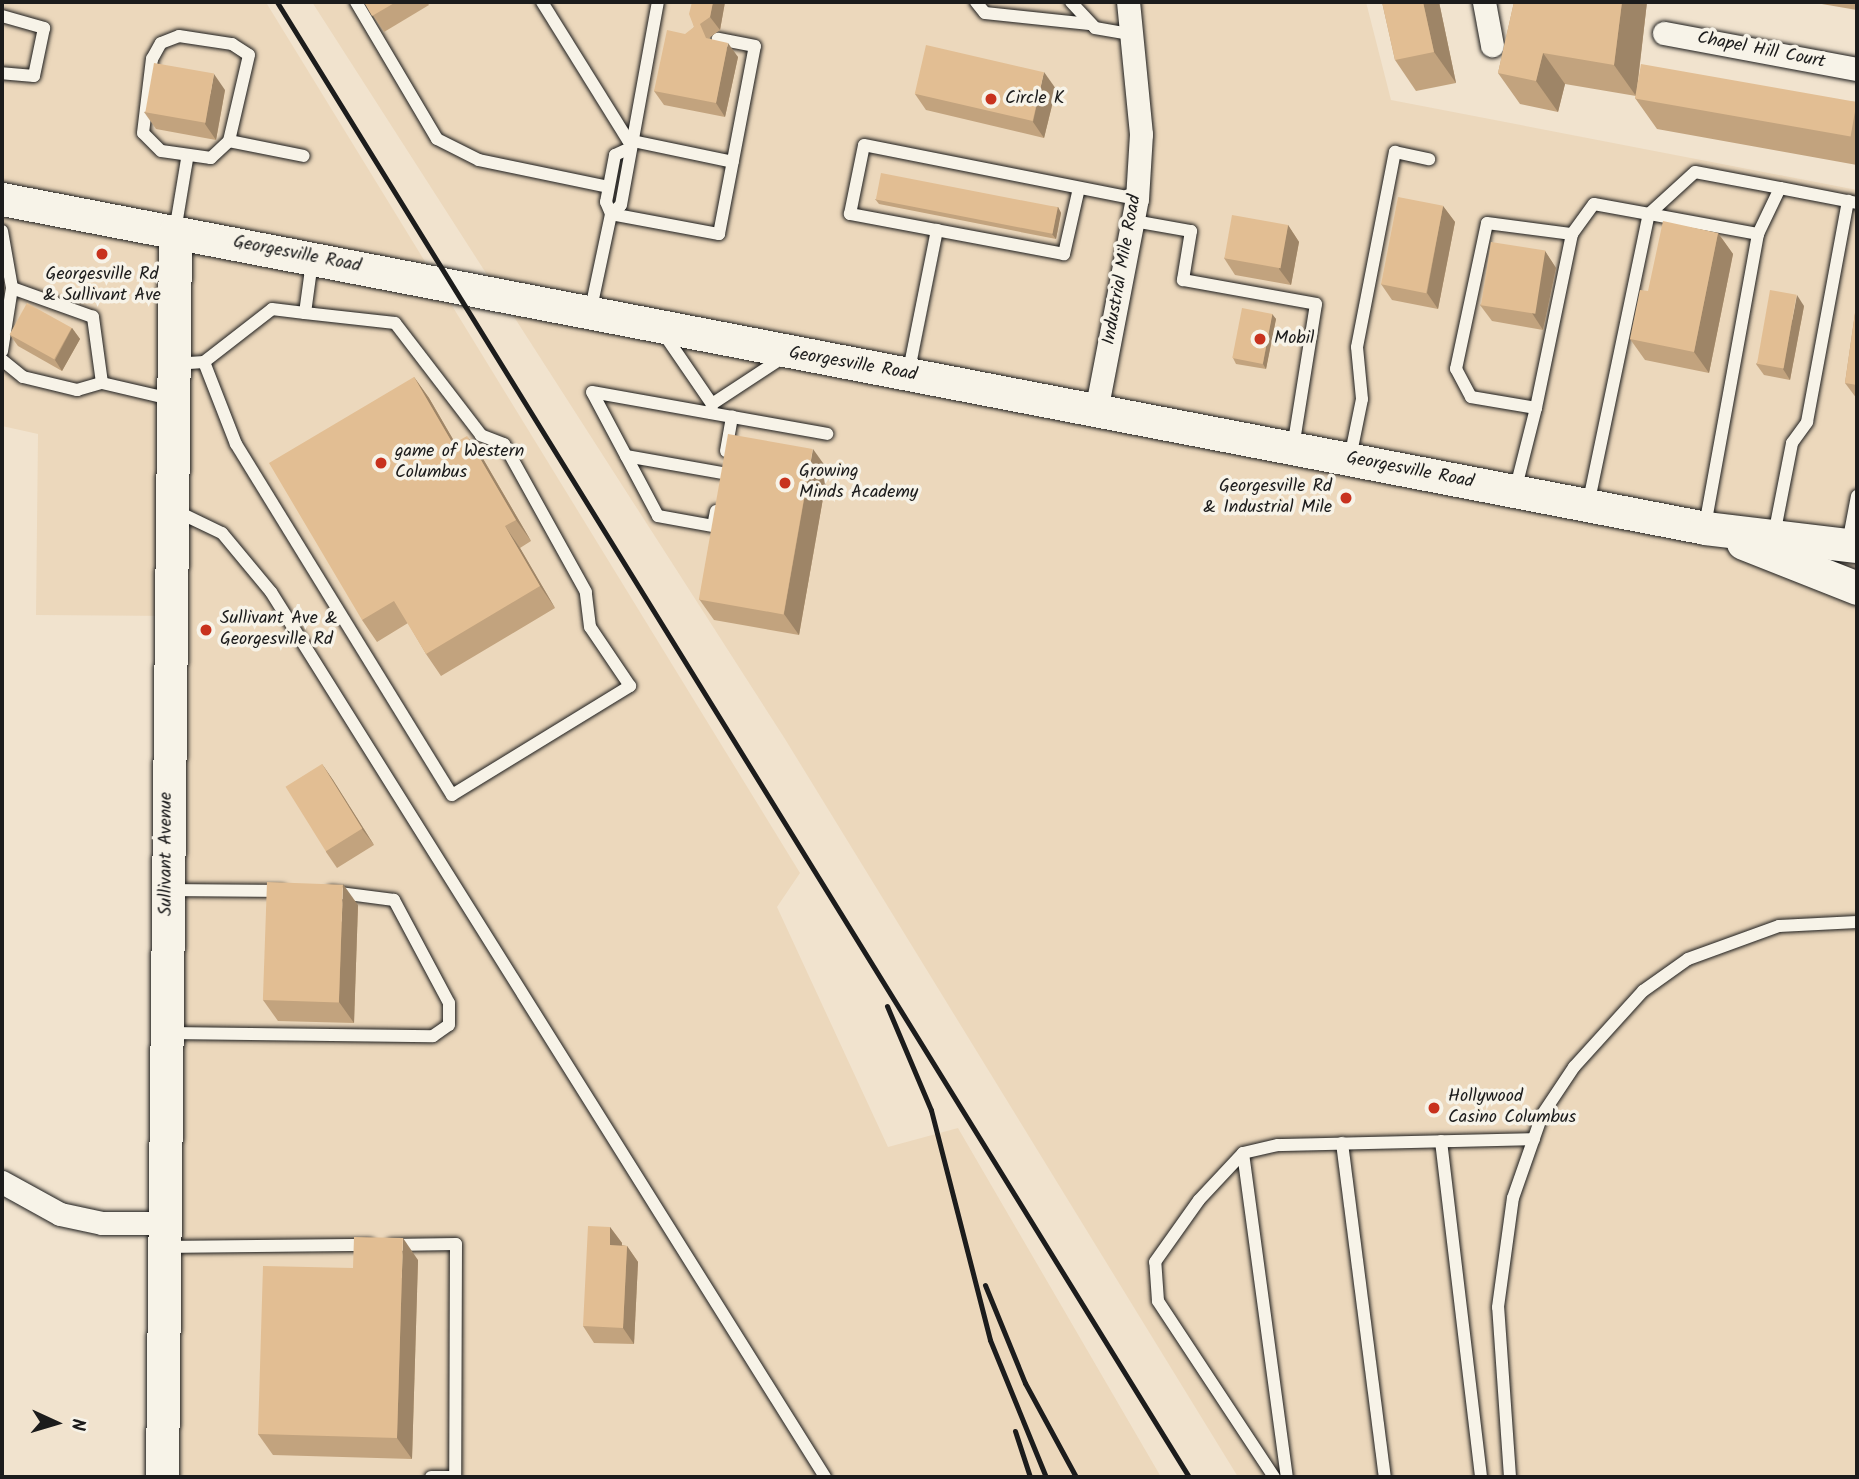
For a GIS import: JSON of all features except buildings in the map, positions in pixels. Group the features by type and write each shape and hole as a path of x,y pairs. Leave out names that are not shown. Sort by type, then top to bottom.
{"main road":[{"name":"Georgesville Road","path":"2,199 313,258 789,354 1705,528 1853,545"},
{"name":"Sullivant Avenue","path":"162,1477 171,399 188,363 175,232"},
{"name":"Georgesville Road","path":"1705,528 1857,588"}],"street":[{"name":"Industrial Mile Road","path":"1096,411 1137,199 1141,134 1134,35 1128,2"},
{"path":"1484,2 1492,45"},
{"name":"Chapel Hill Court","path":"1664,33 1857,69"},
{"path":"2,1182 60,1214 164,1235"}],"lane":[{"path":"356,2 437,139 479,160 608,187"},
{"path":"542,2 627,145 631,160 621,205 611,214"},
{"path":"590,313 611,214 608,187 615,155 627,145 658,2"},
{"path":"976,2 985,13 1089,24 1134,35"},
{"path":"1071,2 1089,24"},
{"path":"2,16 44,28 34,76 2,73"},
{"path":"652,28 674,32"},
{"path":"169,38 232,44 249,55 229,141 211,158 187,159 161,151 143,133 152,59 169,38"},
{"path":"611,214 719,234 755,46 718,39"},
{"path":"229,141 304,156"},
{"path":"627,145 733,162"},
{"path":"1079,188 1064,254 850,214 864,145 1137,199"},
{"path":"1350,460 1362,399 1357,347 1395,152 1429,159"},
{"path":"175,232 187,159"},
{"path":"1588,505 1649,214 1695,172 1853,202 1807,422 1792,443 1774,535"},
{"path":"1705,528 1758,234 1780,188"},
{"path":"1514,491 1536,408 1572,234 1594,204 1758,234"},
{"path":"1134,222 1191,231 1183,280 1316,304 1293,449"},
{"path":"1536,408 1471,397 1456,369 1487,223 1572,234"},
{"path":"908,375 937,230"},
{"path":"2,231 12,288 2,351"},
{"path":"305,313 313,258"},
{"path":"12,288 93,317 102,383"},
{"path":"272,309 305,313 395,323 481,435 504,444 586,592 590,627 630,686 452,795 188,363 272,309"},
{"path":"659,328 712,409"},
{"path":"712,409 789,354"},
{"path":"2,360 37,380 77,390 102,383 171,399"},
{"path":"732,417 713,526 658,516 592,392 712,409 732,417 827,434"},
{"path":"626,456 720,486"},
{"path":"1853,545 1857,496"},
{"path":"170,508 222,533 271,592 825,1477"},
{"path":"166,1033 433,1036 449,1025 449,1003 438,978 394,900 367,892 167,890"},
{"path":"1510,1477 1499,1307 1506,1232 1534,1139 1574,1067 1643,991 1688,959 1779,926 1857,922"},
{"path":"1274,1477 1158,1301 1154,1262 1243,1153 1342,1143 1534,1139"},
{"path":"1441,1141 1480,1477"},
{"path":"1342,1143 1385,1477"},
{"path":"1243,1153 1287,1477"},
{"path":"164,1235 456,1244 455,1477 431,1477"}],"shaded area":[{"path":"2,2 267,4 800,873 777,907 888,1147 958,1128 1161,1477 170,1477 175,616 36,615 38,434 2,426"},
{"path":"312,2 1366,2 1391,100 1857,190 1857,1477 1238,1477 785,739"}],"railway":[{"path":"277,2 1189,1477"},
{"path":"887,1006 931,1110 990,1340 1046,1477"},
{"path":"985,1285 1025,1383 1076,1477"},
{"path":"1015,1431 1030,1477"}],"place":[{"name":"Circle K","path":"991,99"},
{"name":"Georgesville Rd & Sullivant Ave","path":"102,254"},
{"name":"Mobil","path":"1260,339"},
{"name":"game of Western Columbus","path":"381,463"},
{"name":"Growing Minds Academy","path":"785,483"},
{"name":"Georgesville Rd & Industrial Mile","path":"1346,498"},
{"name":"Sullivant Ave & Georgesville Rd","path":"206,630"},
{"name":"Hollywood Casino Columbus","path":"1434,1108"}]}
